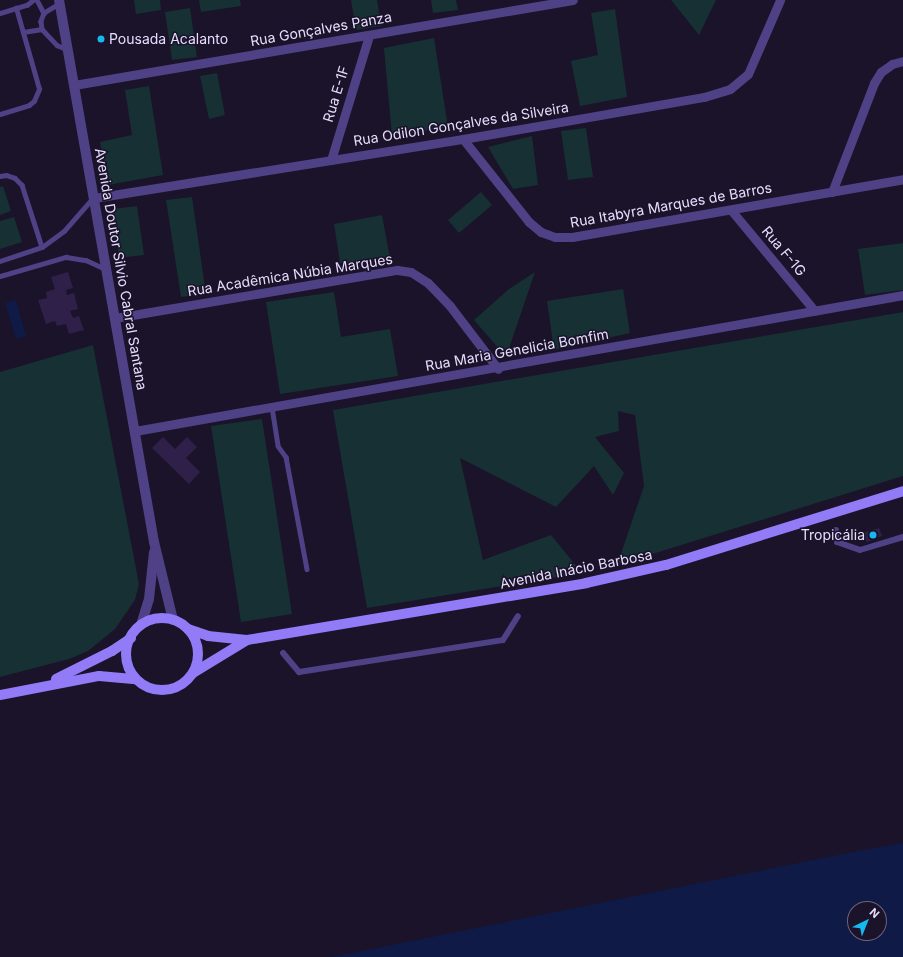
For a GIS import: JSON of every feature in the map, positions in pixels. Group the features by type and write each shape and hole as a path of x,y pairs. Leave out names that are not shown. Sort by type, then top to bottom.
{"main road":[{"name":"Avenida Inácio Barbosa","path":"188,630 208,636 247,640 513,596 659,567 903,491"},
{"path":"0,695 47,684 99,676 136,679 152,689 166,690 180,686 193,673 198,655 197,646 188,630 173,620 156,619 141,626 131,638 112,651 47,684"},
{"path":"131,638 127,659 136,679"},
{"name":"Avenida Inácio Barbosa","path":"193,673 247,640"}],"street":[{"name":"Rua Gonçalves Panza","path":"74,85 369,36 573,0"},
{"name":"Rua Odilon Gonçalves da Silveira","path":"94,198 463,139 704,97 730,89 748,74 780,0"},
{"name":"Avenida Doutor Silvio Cabral Santana","path":"60,2 154,542 173,620"},
{"name":"Rua E-1F","path":"331,160 369,36"},
{"path":"832,192 874,83 881,72 892,64 903,61"},
{"name":"Rua Itabyra Marques de Barros","path":"463,139 529,222 541,232 555,237 572,237 903,179"},
{"name":"Rua F-1G","path":"731,210 815,311"},
{"name":"Rua Acadêmica Núbia Marques","path":"115,318 397,270 411,272 428,283 450,306 498,369"},
{"name":"Rua Maria Genelicia Bomfim","path":"135,431 272,405 498,369 903,295"},
{"path":"836,530 837,542 860,550 903,536"},
{"name":"Avenida Doutor Silvio Cabral Santana","path":"141,626 153,570 154,542"},
{"path":"283,654 299,672 503,640 518,616"}],"lane":[{"path":"0,13 16,8 33,0"},
{"path":"37,0 44,13"},
{"path":"60,2 44,13 41,20 42,29 57,45 68,50"},
{"path":"0,114 29,105 38,94 39,89 16,8"},
{"path":"23,32 42,29"},
{"path":"0,176 6,175 15,178 22,185 42,247"},
{"path":"0,261 42,247 64,231 94,198"},
{"path":"0,276 66,258 86,260 106,270"},
{"path":"272,405 278,446 286,457 306,569"}],"green space":[{"path":"134,0 160,0 161,10 136,14"},
{"path":"199,0 240,0 241,6 201,12"},
{"path":"351,0 377,0 381,26 356,30"},
{"path":"431,0 456,0 458,10 433,13"},
{"path":"671,0 716,0 699,35"},
{"path":"190,8 197,57 172,60 165,12"},
{"path":"615,9 627,97 580,106 571,61 598,55 591,13"},
{"path":"434,38 448,127 392,136 384,48"},
{"path":"217,73 225,115 209,119 200,76"},
{"path":"149,86 163,175 108,185 100,142 132,135 125,90"},
{"path":"586,128 593,177 568,180 561,131"},
{"path":"532,136 538,185 513,189 488,147"},
{"path":"3,186 11,211 0,215 0,187"},
{"path":"481,192 492,205 459,233 448,220"},
{"path":"192,197 206,294 181,297 166,200"},
{"path":"137,206 144,255 119,258 112,209"},
{"path":"382,215 390,258 340,263 334,224"},
{"path":"14,217 22,242 0,249 0,221"},
{"path":"903,243 903,290 865,295 858,249"},
{"path":"535,272 506,357 474,320 509,289"},
{"path":"623,289 630,333 554,350 547,301"},
{"path":"334,292 341,337 390,329 398,376 280,394 266,302"},
{"path":"903,312 903,476 617,565 644,486 635,415 618,411 619,431 595,437 624,473 613,495 594,466 556,507 460,458 483,560 551,535 582,573 367,608 333,410"},
{"path":"93,345 139,584 135,600 115,629 88,651 69,659 0,677 0,372"},
{"path":"262,419 292,614 241,622 211,426"}],"water":[{"path":"16,300 26,336 16,339 5,303"},
{"path":"903,843 903,957 332,957 858,851"}],"building":[{"path":"68,272 73,288 66,290 67,295 74,293 78,309 70,311 73,318 79,316 84,330 69,334 66,324 57,326 55,321 46,324 38,300 47,298 46,292 55,289 51,277"},
{"path":"163,437 175,449 187,437 197,447 186,458 200,472 189,484 152,448"},
{"name":"Tropicália","path":"879,528 882,536 867,542 862,533"}],"place":[{"name":"Pousada Acalanto","path":"101,39"},
{"name":"Tropicália","path":"873,535"}]}
